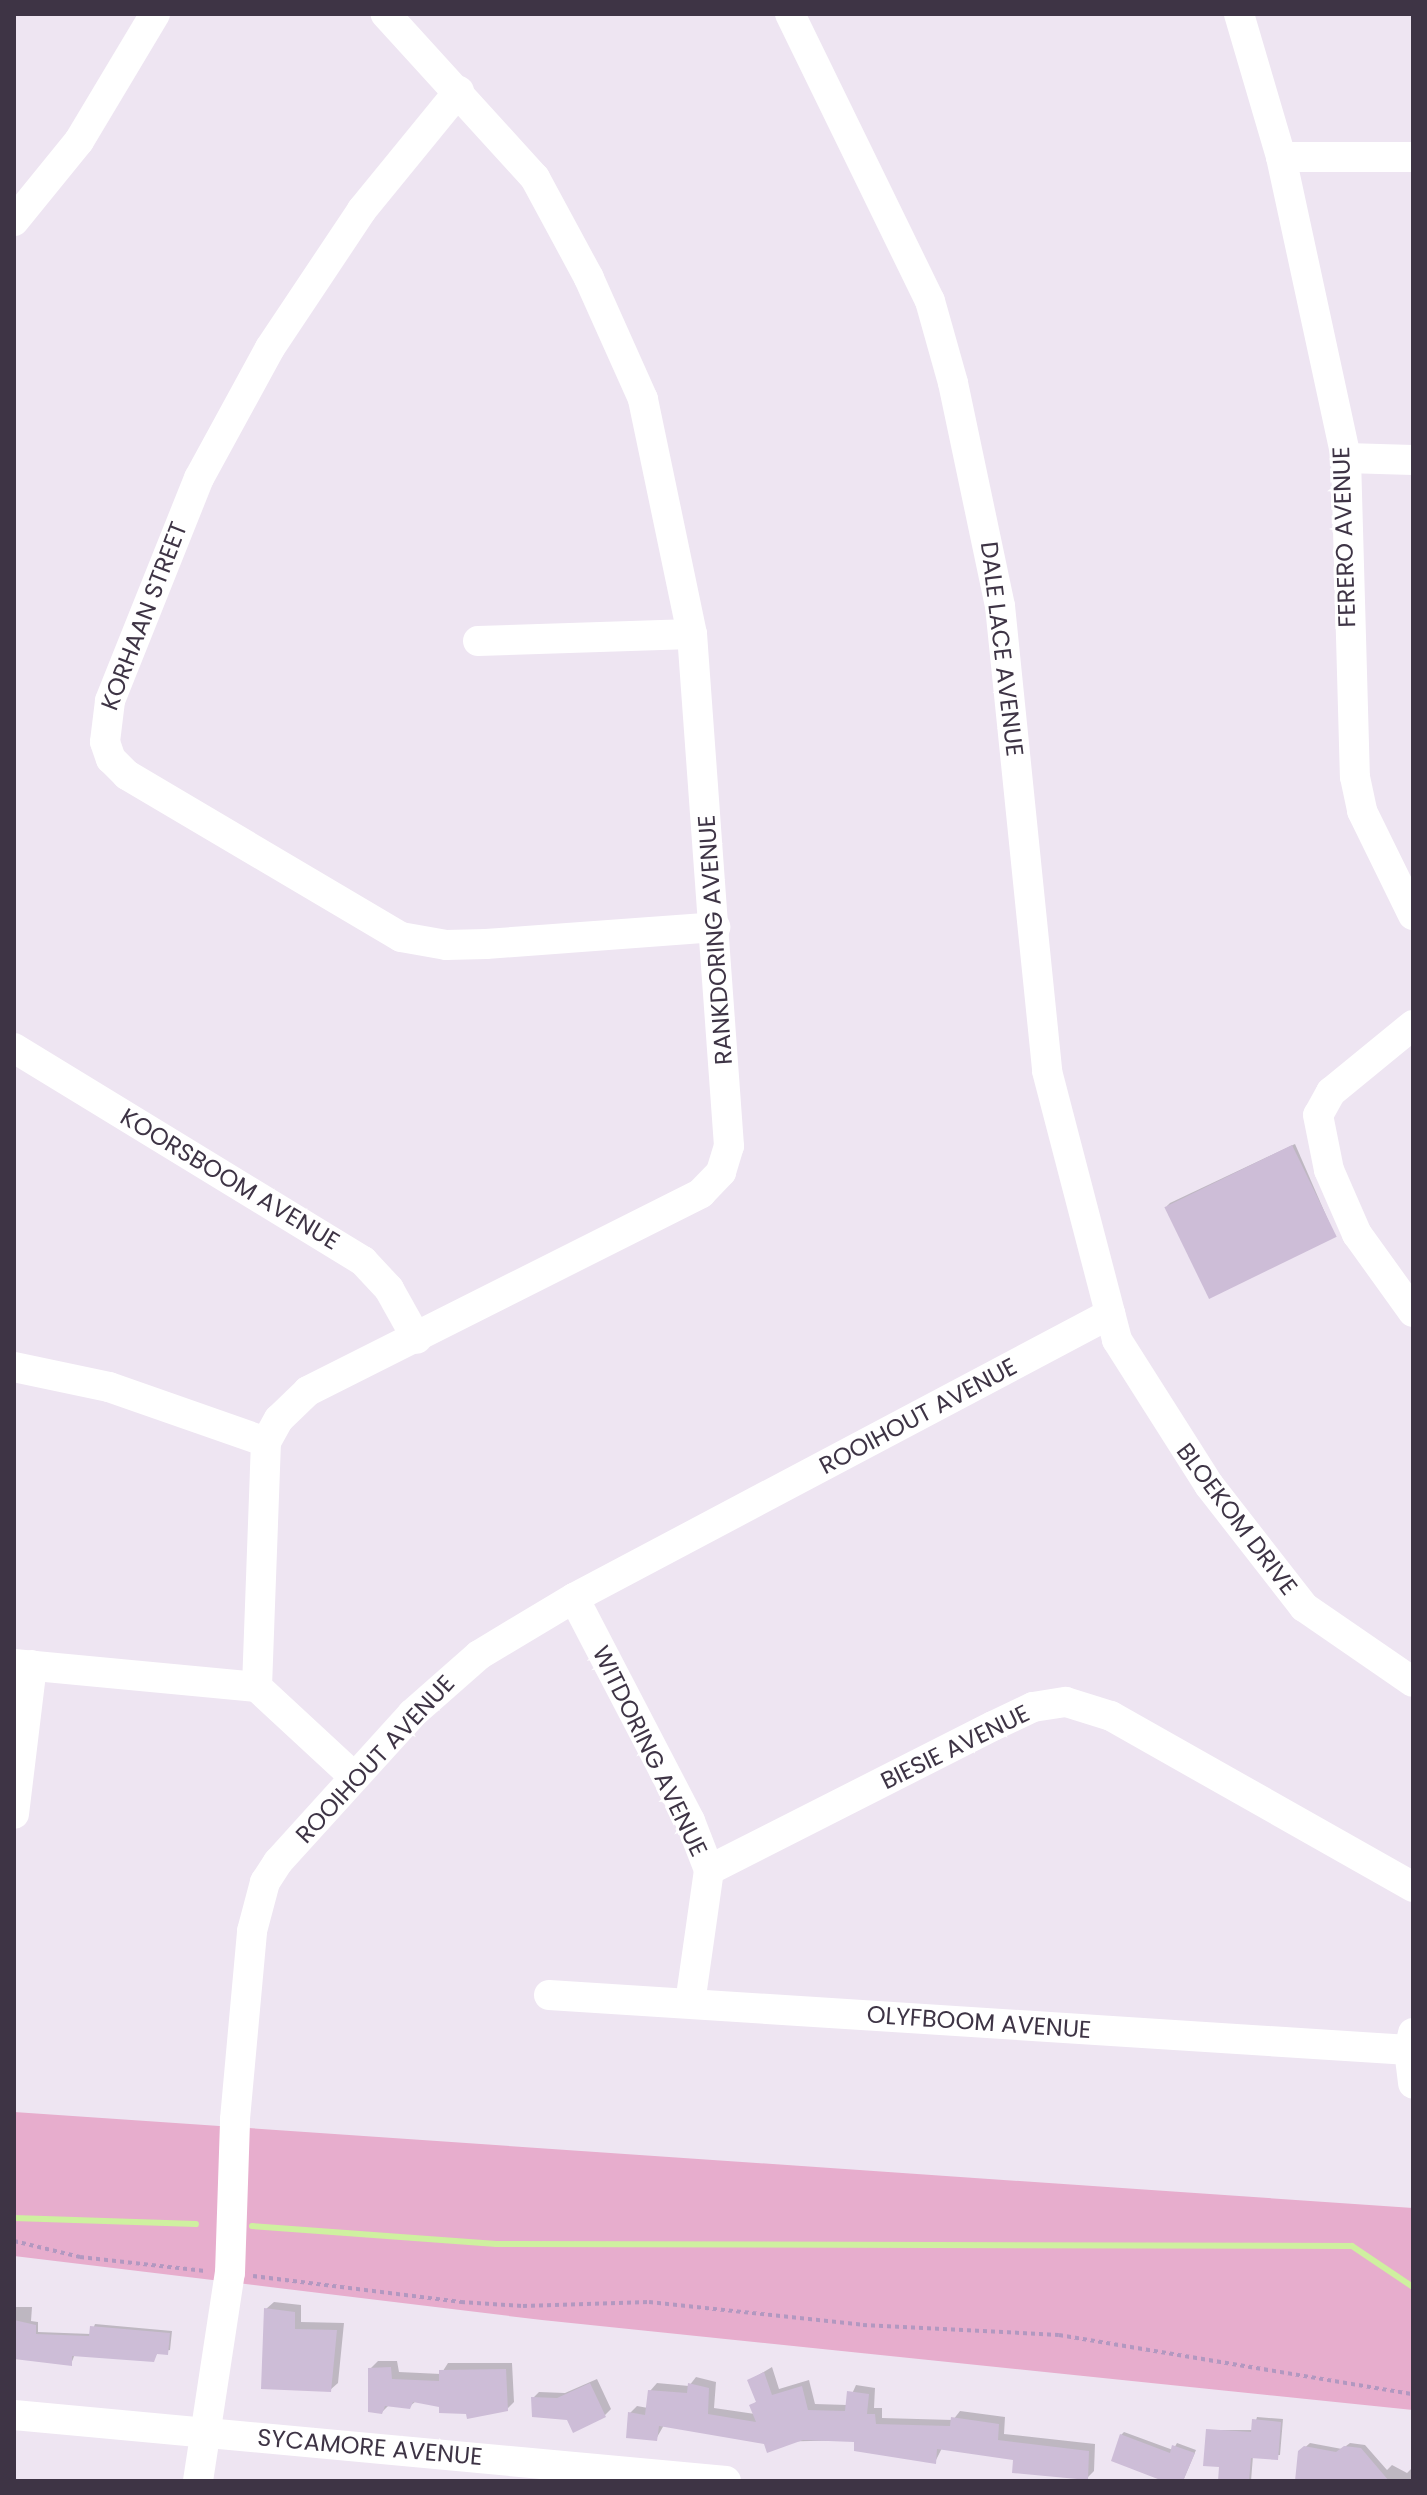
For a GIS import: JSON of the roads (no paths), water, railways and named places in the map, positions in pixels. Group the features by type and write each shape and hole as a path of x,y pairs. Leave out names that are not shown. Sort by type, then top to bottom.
{"street":[{"path":"14,221 79,141 155,14"},
{"name":"RANKDORING AVENUE","path":"266,1442 279,1419 308,1391 686,1202 721,1172 730,1130 692,634 653,442 620,343 535,178 386,14"},
{"name":"DALE LACE AVENUE","path":"790,14 930,301 964,424 1000,606 1040,1027 1058,1118 1110,1314"},
{"name":"FERERO AVENUE","path":"1239,14 1281,157 1346,458 1355,777 1362,811 1413,915"},
{"name":"KORHAAN STREET","path":"459,91 362,210 270,348 206,465 110,701 105,742 111,759 127,775 401,937 486,944 715,927"},
{"path":"1281,157 1413,157"},
{"path":"1346,458 1413,460"},
{"path":"478,641 692,634"},
{"path":"1413,1025 1331,1092 1318,1115 1325,1158 1352,1222 1413,1312"},
{"name":"KOORSBOOM AVENUE","path":"14,1048 363,1261 389,1289 417,1339"},
{"name":"ROOIHOUT AVENUE","path":"198,2481 202,2431 230,2273 235,2119 258,1905 278,1862 353,1776 451,1676 574,1598 1110,1314"},
{"name":"BLOEKOM DRIVE","path":"1110,1314 1127,1363 1245,1537 1304,1607 1413,1682"},
{"path":"14,1367 109,1387 266,1442 257,1687"},
{"name":"WITDORING AVENUE","path":"574,1598 690,1821 709,1870 690,2003"},
{"path":"14,1814 23,1665 257,1687 353,1776"},
{"name":"BIESIE AVENUE","path":"709,1870 1033,1707 1066,1702 1111,1716 1413,1887"},
{"name":"OLYFBOOM AVENUE","path":"549,1995 1411,2041"},
{"path":"1411,2041 1413,2084"},
{"name":"SYCAMORE AVENUE","path":"14,2415 726,2481"}],"waterway":[{"path":"14,2218 196,2224"},
{"path":"252,2226 496,2244 1352,2246 1413,2287"}]}
